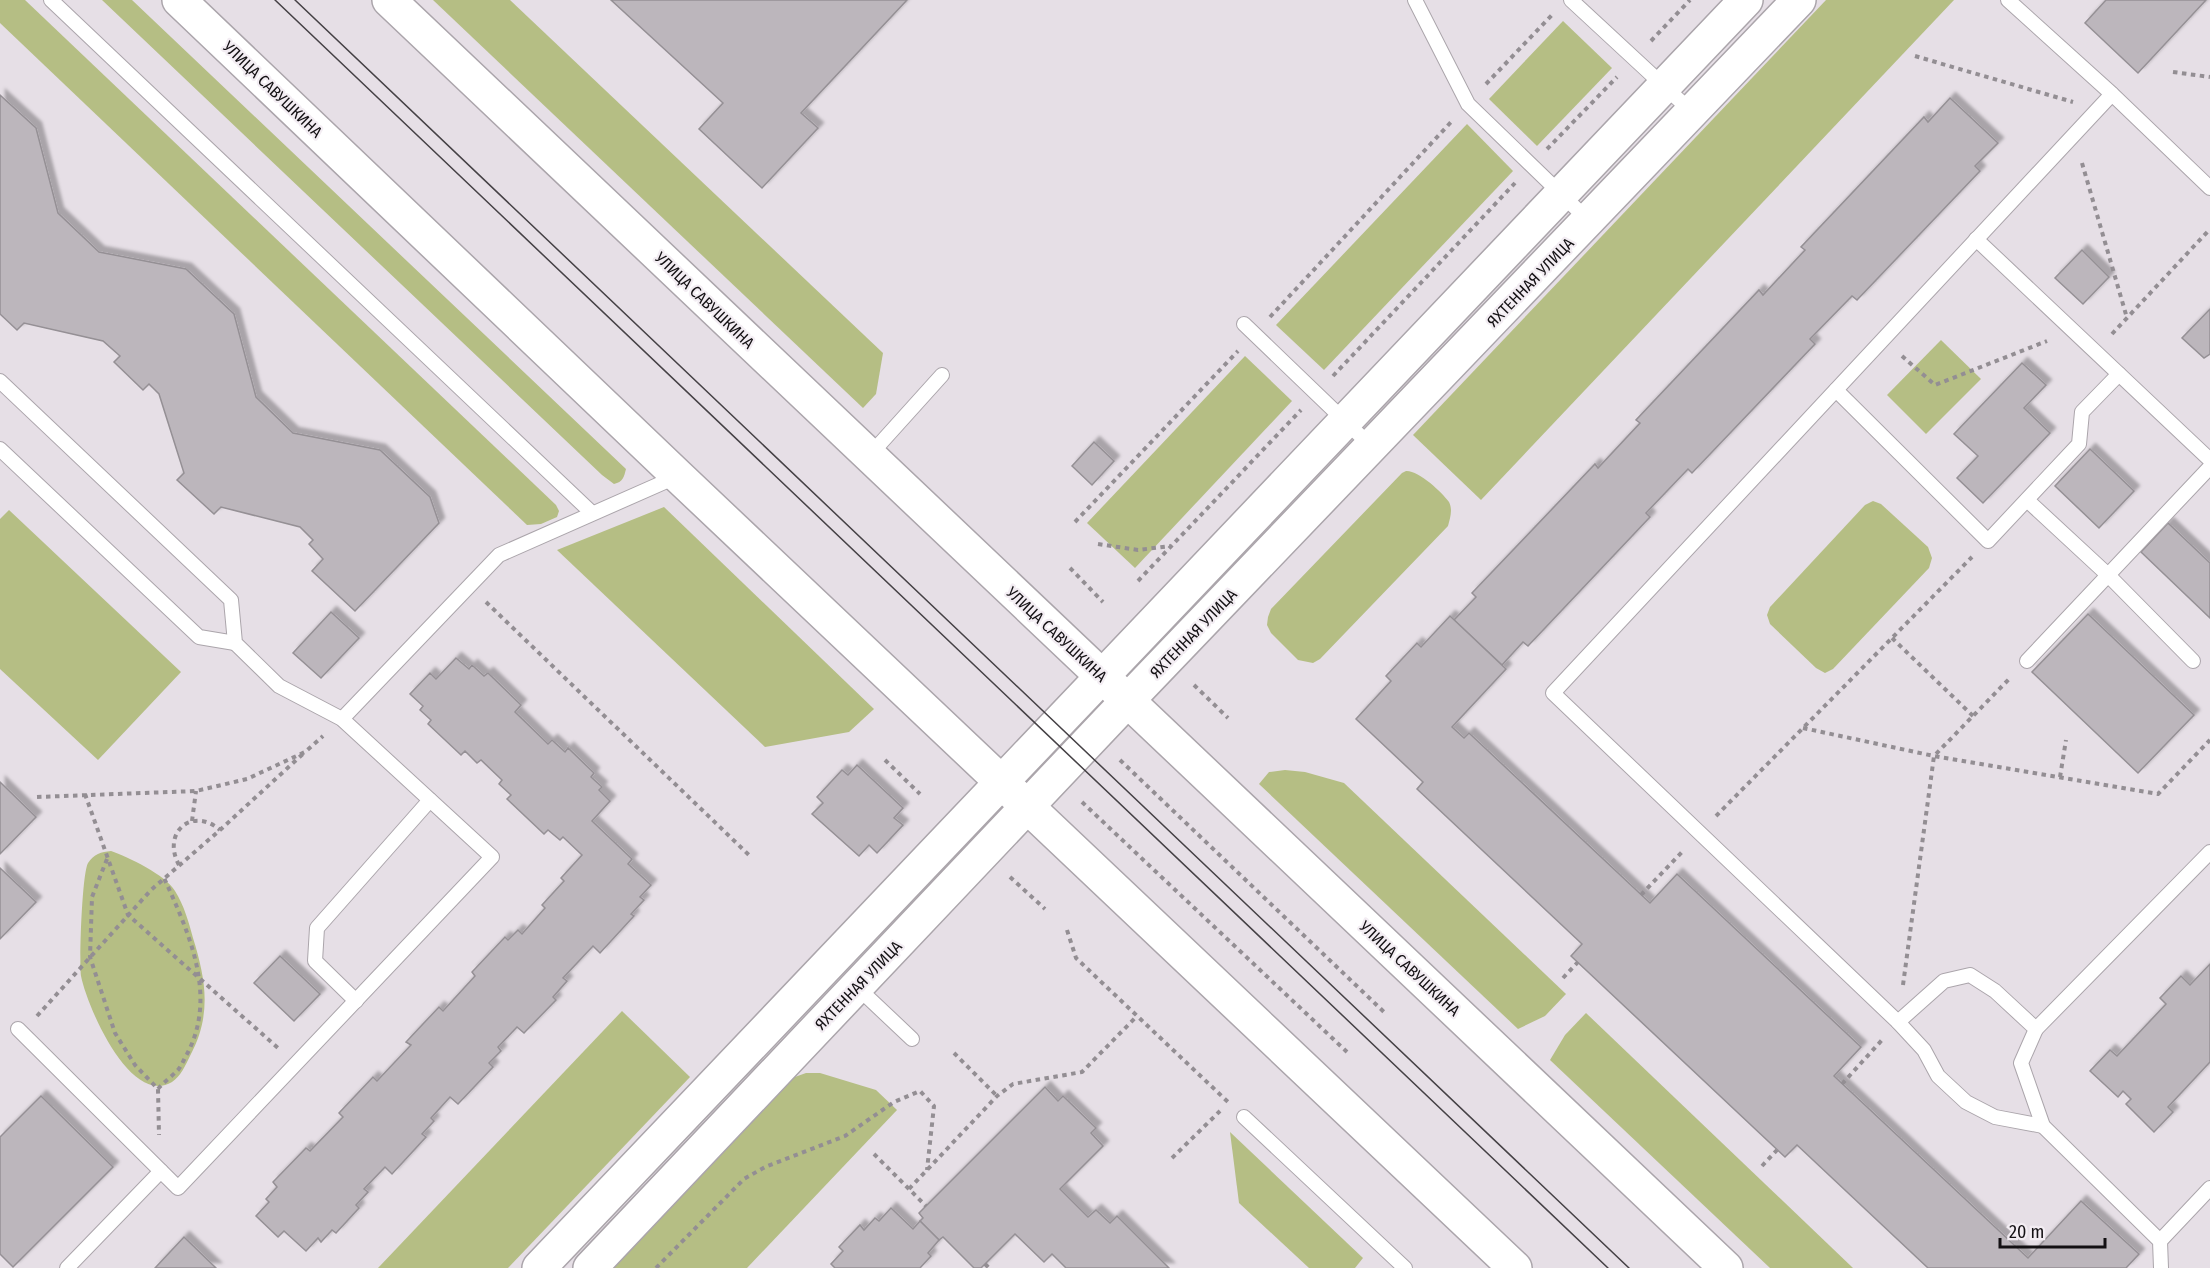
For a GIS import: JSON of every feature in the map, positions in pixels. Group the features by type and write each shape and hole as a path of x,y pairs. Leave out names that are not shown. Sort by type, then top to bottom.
{"main road":[{"name":"УЛИЦА САВУШКИНА","path":"179,0 1515,1268"},
{"name":"УЛИЦА САВУШКИНА","path":"389,0 1726,1268"},
{"path":"539,1268 1746,0"},
{"name":"ЯХТЕННАЯ УЛИЦА","path":"590,1268 1128,700 1799,0"}],"lane":[{"path":"51,0 592,513"},
{"path":"1414,0 1468,104 1588,220"},
{"path":"1571,0 1692,112"},
{"path":"2008,0 2112,94 2210,188"},
{"path":"2043,1126 1995,1117 1966,1102 1938,1076 1924,1050 1898,1022 1553,693 2112,94"},
{"path":"1976,239 2210,460"},
{"path":"1249,329 1372,447"},
{"path":"1836,390 1988,541 2079,444 2082,412 2119,374"},
{"path":"870,456 942,375"},
{"path":"0,381 231,600 235,643"},
{"path":"0,449 199,637 235,643 279,686 342,719 492,857 178,1188 20,1031"},
{"path":"2026,661 2210,467"},
{"path":"342,719 499,555 678,476"},
{"path":"2027,500 2108,575 2193,661"},
{"path":"356,1001 315,961 317,928 430,800"},
{"path":"2161,1268 2160,1241 2043,1126 2022,1063 2036,1029 2210,852"},
{"path":"1898,1022 1944,981 1970,975 1995,991 2036,1029"},
{"path":"856,987 912,1039"},
{"path":"1244,1117 1405,1268"},
{"path":"67,1268 161,1171"},
{"path":"2160,1241 2210,1188"}],"path":[{"path":"1138,581 1690,0"},
{"path":"1075,522 1249,329 1558,9"},
{"path":"1915,56 2098,109"},
{"path":"2173,72 2210,77"},
{"path":"2074,135 2127,318"},
{"path":"2096,353 2210,229"},
{"path":"1883,339 1935,385 2072,331"},
{"path":"1641,895 1699,833 1988,541"},
{"path":"1098,543 1138,550 1171,546"},
{"path":"1070,568 1103,602"},
{"path":"469,585 751,857"},
{"path":"1892,638 1973,716"},
{"path":"1842,1084 1898,1022 1934,756 2026,661"},
{"path":"1194,685 1228,718"},
{"path":"20,1031 165,878 342,719"},
{"path":"1803,728 1934,756 2157,794 2210,740"},
{"path":"2060,777 2066,740"},
{"path":"37,796 196,791 247,779 305,752"},
{"path":"885,760 920,794"},
{"path":"1120,760 1384,1011"},
{"path":"192,821 196,791"},
{"path":"85,794 128,915 296,1064"},
{"path":"1082,801 1347,1052"},
{"path":"179,865 172,844 182,826 192,821 202,820 212,823 220,830"},
{"path":"108,858 92,897 90,957 115,1033 135,1065 158,1089 161,1171"},
{"path":"1010,877 1045,909"},
{"path":"158,1089 179,1068 195,1039 202,1007 199,978 186,926 165,878"},
{"path":"1067,930 1076,958 1229,1102 1172,1158"},
{"path":"1563,978 1578,962"},
{"path":"909,1189 997,1096 1013,1084 1082,1072 1137,1016"},
{"path":"954,1053 997,1096"},
{"path":"656,1268 744,1179 765,1167 845,1136 894,1102 920,1091 934,1106 927,1170"},
{"path":"1761,1166 1777,1150"},
{"path":"874,1154 926,1206"}],"green space":[{"path":"0,0 25,0 556,505 559,511 557,517 541,524 527,525 0,23"},
{"path":"102,0 132,0 626,469 624,477 614,484 602,475"},
{"path":"433,0 510,0 883,353 876,394 863,408"},
{"path":"1826,0 1954,0 1481,500 1413,435"},
{"path":"1563,21 1612,68 1537,146 1489,99"},
{"path":"1467,124 1513,171 1324,370 1276,325"},
{"path":"1941,340 1981,379 1926,434 1887,395"},
{"path":"1245,356 1292,401 1135,568 1087,523"},
{"path":"1406,471 1423,478 1449,502 1451,511 1448,526 1320,659 1313,663 1298,660 1271,633 1267,625 1271,609"},
{"path":"1873,501 1881,504 1928,547 1932,558 1929,568 1833,669 1825,673 1816,668 1770,624 1767,615 1770,607 1865,505"},
{"path":"664,507 874,709 849,732 765,747 557,550"},
{"path":"9,510 181,672 98,760 0,669 0,519"},
{"path":"1285,770 1305,772 1344,783 1566,994 1545,1016 1518,1029 1259,784 1269,772"},
{"path":"111,851 146,867 164,879 178,896 198,953 204,983 204,1012 197,1041 178,1077 172,1082 156,1086 141,1080 126,1067 113,1050 92,1009 81,976 80,954 86,870 88,863 95,856"},
{"path":"622,1011 690,1077 508,1268 378,1268"},
{"path":"1586,1013 1853,1268 1770,1268 1550,1060 1565,1035"},
{"path":"806,1073 820,1073 876,1090 897,1110 747,1268 613,1268 792,1078"},
{"path":"1230,1132 1363,1258 1355,1268 1309,1268 1239,1203"}],"building":[{"path":"611,0 907,0 801,113 818,128 762,188 699,129 723,103"},
{"path":"2106,0 2206,0 2138,73 2085,23"},
{"path":"0,95 36,128 58,213 99,252 186,269 234,314 256,397 293,433 380,450 430,497 439,523 355,611 312,571 323,559 309,544 313,540 300,527 221,507 214,514 177,480 184,473 159,394 149,384 143,390 114,362 120,356 103,341 24,323 17,330 0,314"},
{"path":"1950,98 1998,143 1975,166 1980,171 1857,300 1852,296 1810,339 1815,344 1692,473 1688,469 1646,513 1650,517 1528,646 1523,642 1502,665 1454,620 1476,597 1472,593 1595,464 1598,468 1640,423 1636,420 1759,290 1763,295 1805,250 1801,247 1924,117 1928,122"},
{"path":"2082,250 2109,277 2083,304 2055,278"},
{"path":"2210,309 2210,354 2204,358 2182,338"},
{"path":"2022,363 2046,385 2024,408 2050,433 1983,503 1957,478 1978,456 1954,434"},
{"path":"1094,442 1114,461 1092,485 1072,466"},
{"path":"2090,449 2134,491 2099,528 2055,486"},
{"path":"2168,523 2210,563 2210,618 2141,552"},
{"path":"331,612 359,638 321,678 293,653"},
{"path":"2088,614 2194,715 2138,773 2032,672"},
{"path":"1450,616 1506,669 1452,727 1464,738 1469,733 1650,903 1677,874 1861,1047 1834,1076 2028,1258 2081,1201 2139,1254 2126,1268 1928,1268 1797,1145 1785,1157 1571,956 1582,944 1417,789 1423,782 1356,719 1391,681 1386,676 1417,643 1421,647"},
{"path":"456,658 469,669 472,665 484,676 488,673 521,705 515,712 548,744 552,740 565,752 568,748 594,773 591,777 602,787 599,790 610,801 592,821 632,859 628,864 651,885 640,897 644,900 631,914 634,916 600,953 593,946 563,978 567,981 553,997 556,1000 524,1033 517,1027 498,1047 501,1051 489,1063 493,1067 458,1104 450,1097 431,1118 434,1121 422,1134 426,1137 392,1174 385,1167 364,1189 368,1192 356,1205 359,1208 336,1233 332,1230 321,1242 318,1238 306,1251 284,1231 278,1237 256,1216 269,1202 266,1199 277,1187 273,1182 306,1148 310,1151 343,1117 339,1113 373,1077 377,1081 411,1045 406,1042 439,1007 443,1011 475,976 472,972 505,937 508,940 518,930 522,934 545,908 542,905 564,881 561,878 582,855 563,837 560,840 548,830 544,834 507,799 511,795 499,784 502,780 481,760 477,763 465,751 461,755 428,724 431,720 420,710 423,706 410,694 430,673 436,679"},
{"path":"857,765 903,808 894,818 903,825 877,853 869,845 859,856 812,814 823,803 817,797 842,770 848,775"},
{"path":"0,782 36,817 0,854"},
{"path":"0,868 36,902 0,939"},
{"path":"280,956 320,994 294,1021 254,983"},
{"path":"2210,964 2210,1062 2168,1107 2173,1112 2154,1132 2126,1104 2131,1099 2123,1091 2118,1097 2090,1071 2110,1050 2117,1056 2166,1004 2160,998 2181,976 2190,985"},
{"path":"1045,1087 1058,1101 1063,1096 1096,1128 1091,1133 1103,1146 1060,1189 1088,1217 1096,1210 1110,1223 1117,1216 1169,1268 1066,1268 1052,1254 1044,1262 1015,1234 981,1268 974,1268 943,1237 939,1240 920,1221 923,1218 919,1213"},
{"path":"41,1096 113,1167 13,1267 0,1254 0,1137"},
{"path":"891,1208 913,1229 920,1221 939,1240 928,1253 931,1256 920,1268 835,1268 831,1264 843,1251 839,1247 860,1225 864,1230 875,1218 879,1221"},
{"path":"184,1237 216,1268 155,1268"}],"tram line":[{"path":"275,0 1608,1268"},
{"path":"295,0 1629,1268"}]}
